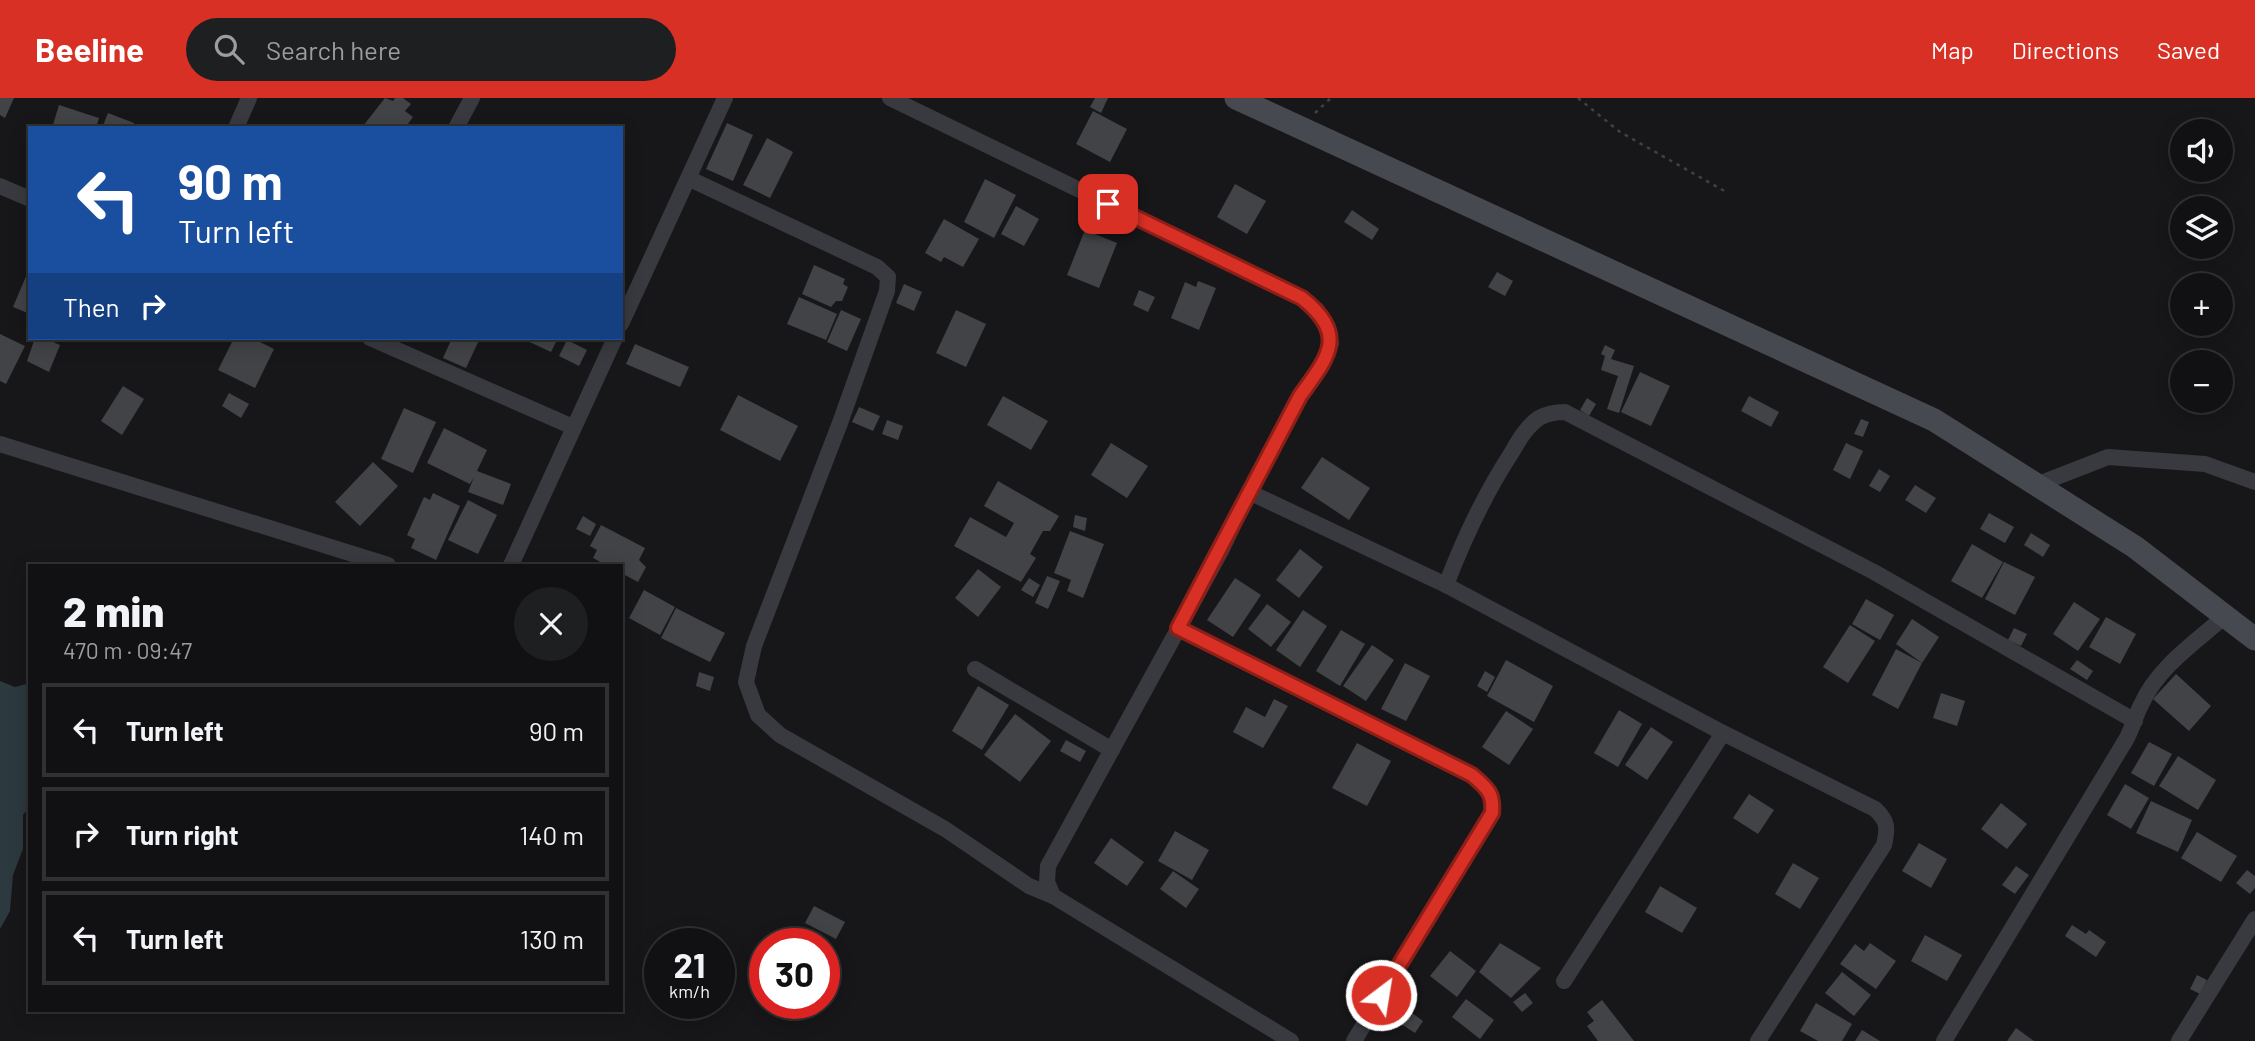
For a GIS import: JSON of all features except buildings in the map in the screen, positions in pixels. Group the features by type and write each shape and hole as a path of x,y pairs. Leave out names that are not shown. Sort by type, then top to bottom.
{"main road":[{"path":"1237,98 1934,420 2135,547 2255,639"}],"street":[{"path":"237,126 248,98"},
{"path":"457,126 472,98"},
{"path":"623,320 725,98"},
{"path":"890,98 1302,298 1317,310 1327,328 1331,344 1322,366 1300,396 1221,551 1048,866 1047,882 1053,896"},
{"path":"690,178 877,267 888,277 887,291 841,422 754,646 746,682 758,715 780,735 945,829 1029,886 1053,896 1291,1041"},
{"path":"0,186 28,198"},
{"path":"375,340 573,427"},
{"path":"511,564 614,340"},
{"path":"1446,585 1467,531 1487,491 1526,431 1538,419 1551,412 1565,412 1874,572 2135,721"},
{"path":"0,444 385,564"},
{"path":"2036,485 2108,457 2205,464 2255,482"},
{"path":"1249,492 1446,585 1723,733 1875,809 1885,818 1888,829 1884,845 1758,1041"},
{"path":"1944,1041 2135,721 2142,703 2168,666 2225,617"},
{"path":"1178,628 1472,775 1485,786 1494,799 1492,813 1354,1041"},
{"path":"975,669 1112,750"},
{"path":"1564,981 1723,733"},
{"path":"2179,1041 2255,919"}],"path":[{"path":"1578,98 1620,132 1728,193"}],"shaded area":[{"path":"0,681 15,687 28,684 28,809 23,815 23,849 13,875 10,911 0,929"}],"route":[{"path":"1108,204 1302,298 1317,310 1327,328 1331,344 1322,366 1300,396 1221,551 1178,628 1472,775 1485,786 1494,799 1492,813 1381,995"}]}
